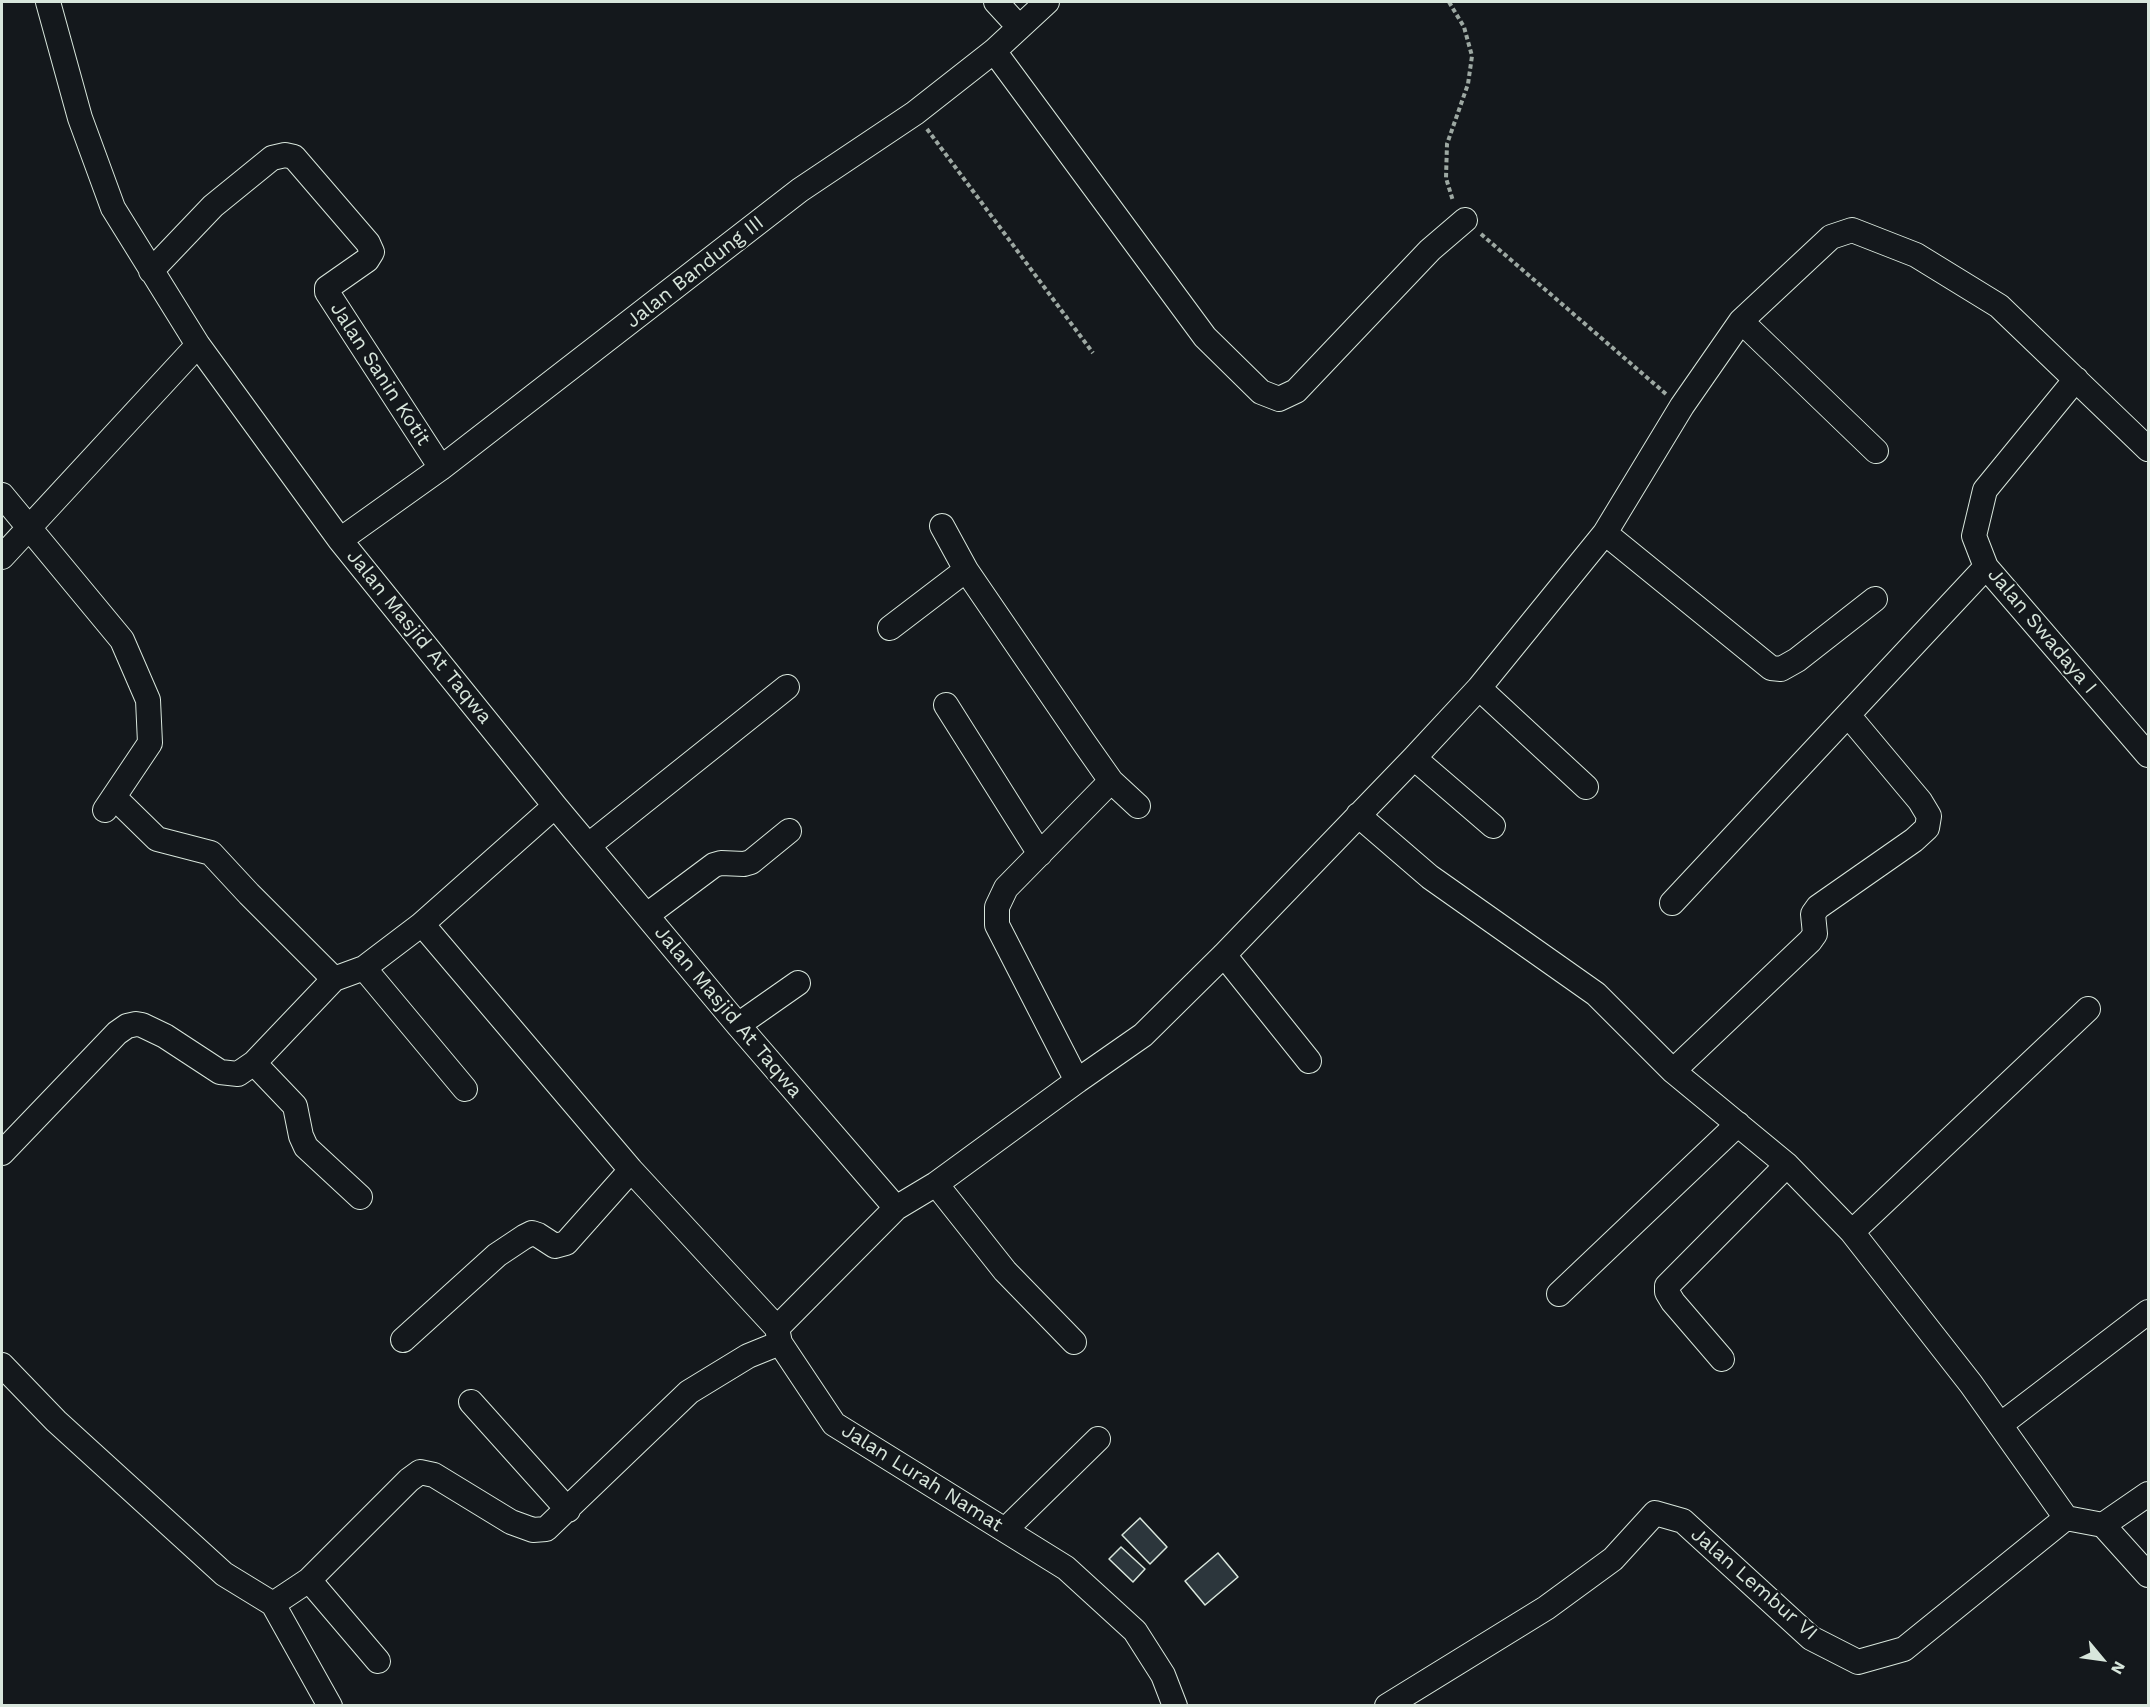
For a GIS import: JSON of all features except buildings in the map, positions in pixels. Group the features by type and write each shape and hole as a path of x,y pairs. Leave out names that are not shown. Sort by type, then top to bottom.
{"street":[{"name":"Jalan Masjid At Taqwa","path":"48,2 80,118 113,208 198,345 340,540 555,806 590,845 738,1025 896,1208"},
{"path":"996,2 1019,27"},
{"name":"Jalan Bandung III","path":"340,540 441,468 800,190 915,113 994,51 1047,2"},
{"path":"994,51 1205,337 1261,392 1278,399 1296,391 1430,250 1465,220"},
{"name":"Jalan Sanin Kotit","path":"151,271 213,206 272,158 285,155 294,158 368,243 372,252 367,260 327,288 327,292 441,468"},
{"path":"273,1604 309,1580 409,1480 420,1472 434,1475 511,1522 533,1530 546,1529 689,1392 778,1336 896,1208 936,1184 1143,1035 1224,955 1479,688 1605,533 1682,406 1742,321 1831,237 1852,230 1916,255 1999,306 2148,449"},
{"path":"1742,321 1876,451"},
{"path":"2,556 198,345"},
{"name":"Jalan Swadaya I","path":"2076,379 1985,490 1974,536 1986,567 2148,755"},
{"path":"2,495 122,639 148,700 150,743 109,804 157,839 211,853 334,979"},
{"path":"942,526 966,570 1111,781 1138,806"},
{"path":"1605,533 1771,668 1781,669 1797,660 1875,599"},
{"path":"1672,903 1986,567"},
{"path":"890,628 966,570"},
{"path":"590,845 787,687"},
{"path":"1479,688 1586,787"},
{"path":"946,705 1040,854"},
{"path":"1673,1071 1813,939 1815,934 1812,916 1818,907 1914,840 1927,828 1929,816 1920,801 1848,715"},
{"path":"1414,758 1493,826"},
{"path":"1077,1081 997,925 997,908 1006,888 1111,781"},
{"path":"2,1153 117,1033 128,1026 142,1025 165,1036 220,1072 238,1074 254,1064 334,979 364,968 422,924 555,806"},
{"path":"1358,815 1430,877 1596,994 1673,1071 1787,1165 1852,1232 1971,1384 2066,1518 2103,1526 2148,1575"},
{"path":"647,915 714,865 751,862 789,831"},
{"name":"Jalan Lurah Namat","path":"422,924 631,1170 778,1336 834,1424 1066,1568 1135,1631 1163,1675 1175,1706"},
{"path":"1224,955 1309,1061"},
{"path":"364,968 465,1089"},
{"path":"738,1025 798,983"},
{"path":"1852,1232 2088,1009"},
{"path":"254,1064 295,1106 301,1136 306,1147 360,1197"},
{"path":"1559,1294 1738,1124"},
{"path":"1722,1359 1673,1302 1666,1286 1787,1165"},
{"path":"403,1340 497,1255 524,1237 532,1233 555,1246 566,1243 631,1170"},
{"path":"936,1184 1005,1270 1074,1342"},
{"path":"2000,1425 2148,1312"},
{"path":"2,1365 56,1421 224,1574 273,1604 330,1706"},
{"path":"471,1402 568,1510"},
{"path":"1005,1530 1098,1439"},
{"path":"2103,1526 2148,1494"},
{"name":"Jalan Lembur VI","path":"1387,1706 1546,1608 1613,1560 1655,1513 1683,1521 1811,1638 1858,1662 1904,1649 2066,1518"},
{"path":"309,1580 378,1661"}],"path":[{"path":"1449,2 1464,27 1472,56 1468,84 1447,144 1446,178 1453,201 1465,220 1682,406"},
{"path":"915,113 1093,352"}]}
